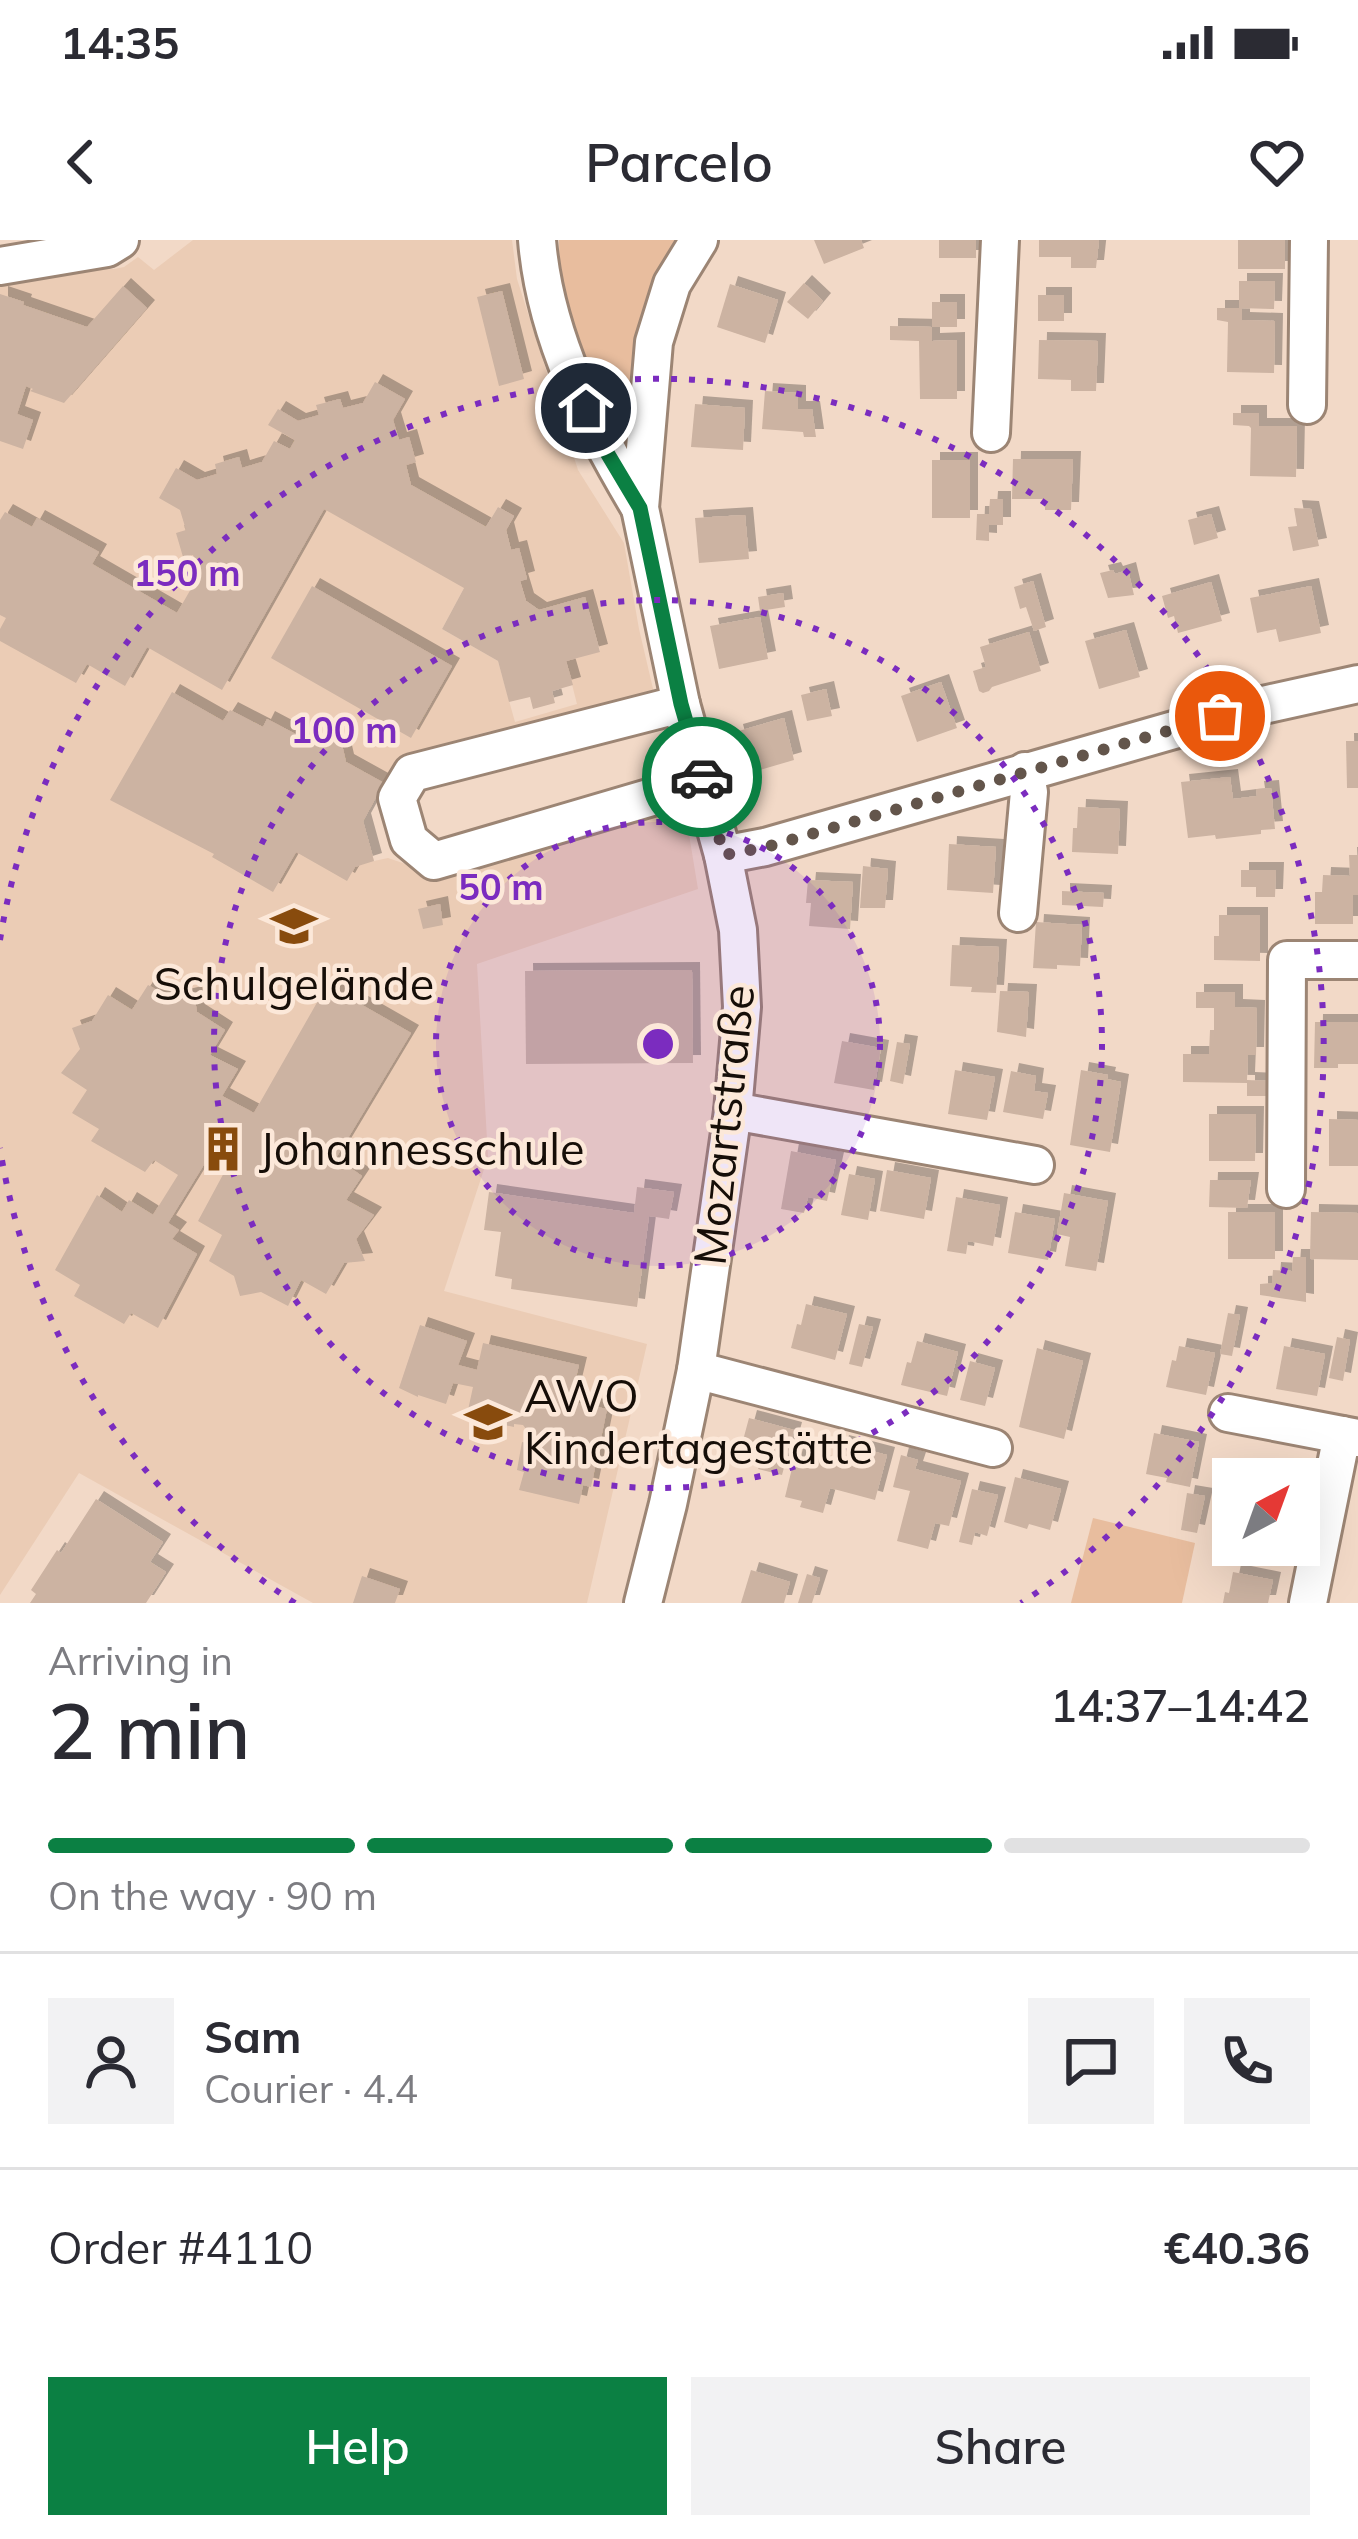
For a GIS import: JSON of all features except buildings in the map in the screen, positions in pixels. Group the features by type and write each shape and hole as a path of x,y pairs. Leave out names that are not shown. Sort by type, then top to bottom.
{"street":[{"path":"0,266 107,248 120,240"},
{"name":"Mozartstraße","path":"537,240 551,316 569,370 603,446 640,508"},
{"name":"Mozartstraße","path":"643,1603 696,1370 734,1112 742,1006 738,930 724,855 681,704 640,508 654,342 672,284 699,240"},
{"path":"991,433 1000,240"},
{"path":"1307,405 1310,240"},
{"path":"724,855 766,847 1254,706 1358,684"},
{"path":"681,704 412,773 397,798 410,840 434,861 703,782"},
{"path":"1018,913 1029,792 1025,771"},
{"path":"1286,1190 1287,960 1358,960"},
{"path":"734,1112 1035,1165"},
{"path":"696,1370 993,1448"},
{"path":"1228,1413 1350,1437 1308,1603"}],"shaded area":[{"name":"Schulgelände","path":"193,240 512,240 517,279 578,470 624,543 654,693 522,736 490,731 405,755 363,821 374,861 388,858 438,875 684,804 698,889 477,964 488,1157 444,1291 647,1344 587,1603 313,1603 79,1473 0,1595 0,273 92,264 114,269 138,257 154,270","holes":["498,507 514,516 506,530 511,550 519,549 527,579 520,581 526,601 539,610 585,598 600,651 566,661 577,704 515,722 498,661 442,629 464,588 474,521 486,527"]},
{"path":"559,240 683,240 654,282 623,428 611,428 560,286"},
{"path":"1093,1518 1195,1543 1182,1603 1071,1603"}],"way so far":[{"path":"702,777 724,855 766,847 1220,716"}],"place":[{"name":"Schulgelände","path":"294,926"},
{"name":"Johannesschule","path":"223,1149"},
{"name":"AWO Kindertagestätte","path":"488,1422"}],"route":[{"path":"586,408 640,508 681,704 702,777"}]}
